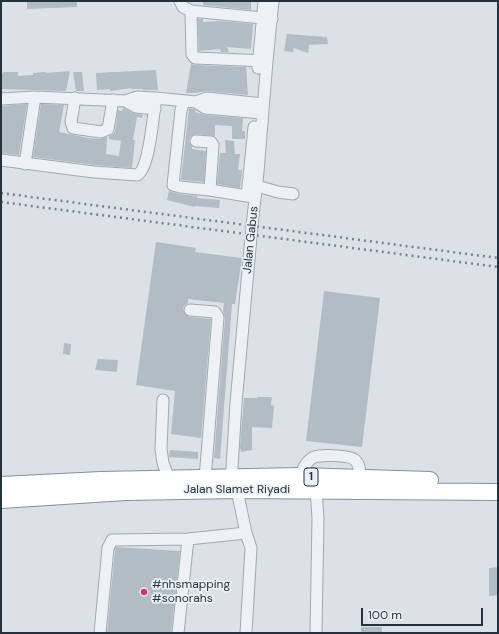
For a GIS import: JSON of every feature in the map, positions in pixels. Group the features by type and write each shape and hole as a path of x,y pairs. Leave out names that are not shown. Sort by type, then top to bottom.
{"highway":[{"name":"Jalan Slamet Riyadi","path":"126,486 169,479 205,479 233,486 300,476 498,481"},
{"name":"Jalan Slamet Riyadi","path":"1,485 102,487 233,486 316,490 498,492"},
{"name":"Jalan Slamet Riyadi","path":"1,500 102,487"}],"street":[{"path":"180,1 183,7 191,11 267,19"},
{"path":"264,1 267,19"},
{"path":"267,19 273,1"},
{"path":"191,11 193,57 263,61"},
{"name":"Jalan Gabus","path":"246,633 251,548 233,486 236,403 252,226 259,108 267,19"},
{"path":"1,99 35,97 125,101 137,97 156,103 170,100 196,102 205,108 259,108"},
{"path":"25,164 35,97"},
{"path":"75,98 71,122 73,128 102,132 107,131 108,129 112,100"},
{"path":"184,102 181,110 173,185 210,190 253,193 278,192 293,194"},
{"path":"1,160 94,172 137,175 142,171 148,152 156,103"},
{"path":"196,141 211,142 213,145 210,190"},
{"path":"190,310 215,312 218,317 205,479"},
{"path":"163,400 161,449 163,463 169,479"},
{"path":"300,476 305,464 316,456 325,456 351,457 360,467 360,478"},
{"path":"316,490 318,518 316,633"},
{"path":"100,633 108,548 112,540 188,539 246,533"},
{"path":"178,633 188,539"}],"building":[{"path":"27,1 77,1 77,7 27,9"},
{"path":"203,1 251,2 251,10 203,5"},
{"path":"198,19 203,19 203,22 218,21 253,24 251,49 227,47 229,52 221,52 220,49 199,51"},
{"path":"287,34 327,37 328,44 309,45 308,53 294,48 293,52 284,51"},
{"path":"191,64 246,67 248,95 208,91 186,93"},
{"path":"156,70 158,90 131,88 110,91 110,89 97,90 96,73"},
{"path":"70,71 66,91 1,89 1,74 3,74 3,72 18,72 18,76 33,75 33,73"},
{"path":"73,72 82,72 84,91 76,91"},
{"path":"27,104 19,155 1,153 1,106"},
{"path":"41,104 64,105 59,132 88,138 100,139 107,137 106,154 119,156 121,141 109,139 109,136 115,131 118,110 122,111 123,108 133,113 143,115 142,118 137,117 133,140 135,140 132,168 33,157"},
{"path":"189,108 194,109 196,110 195,112 204,115 243,118 242,131 245,131 245,139 232,139 232,126 215,125 215,136 196,134 190,137 189,141 192,149 206,151 204,182 181,180"},
{"path":"225,140 234,141 235,154 240,154 238,170 242,170 240,188 217,184 220,153 226,153"},
{"path":"169,191 197,196 197,198 220,200 219,208 195,207 167,200"},
{"path":"156,242 196,248 195,252 242,258 235,304 232,304 220,459 214,458 225,318 223,312 224,303 188,299 188,303 183,309 184,313 189,317 211,319 201,438 171,434 175,391 136,385"},
{"path":"324,291 380,298 362,447 306,441"},
{"path":"64,343 71,344 70,355 63,354"},
{"path":"98,359 118,360 117,372 95,370"},
{"path":"272,397 271,405 274,406 272,428 252,427 252,450 241,452 240,447 244,398"},
{"path":"170,450 198,452 198,459 169,457"},
{"name":"#nhsmapping #sonorahs","path":"116,547 180,551 171,633 107,633"},
{"path":"498,567 498,595 489,596 489,568"},
{"path":"361,627 382,627 382,633 361,633"}],"railway":[{"path":"1,193 498,258"},
{"path":"1,202 498,267"}],"place":[{"name":"#nhsmapping #sonorahs","path":"144,592"}]}
